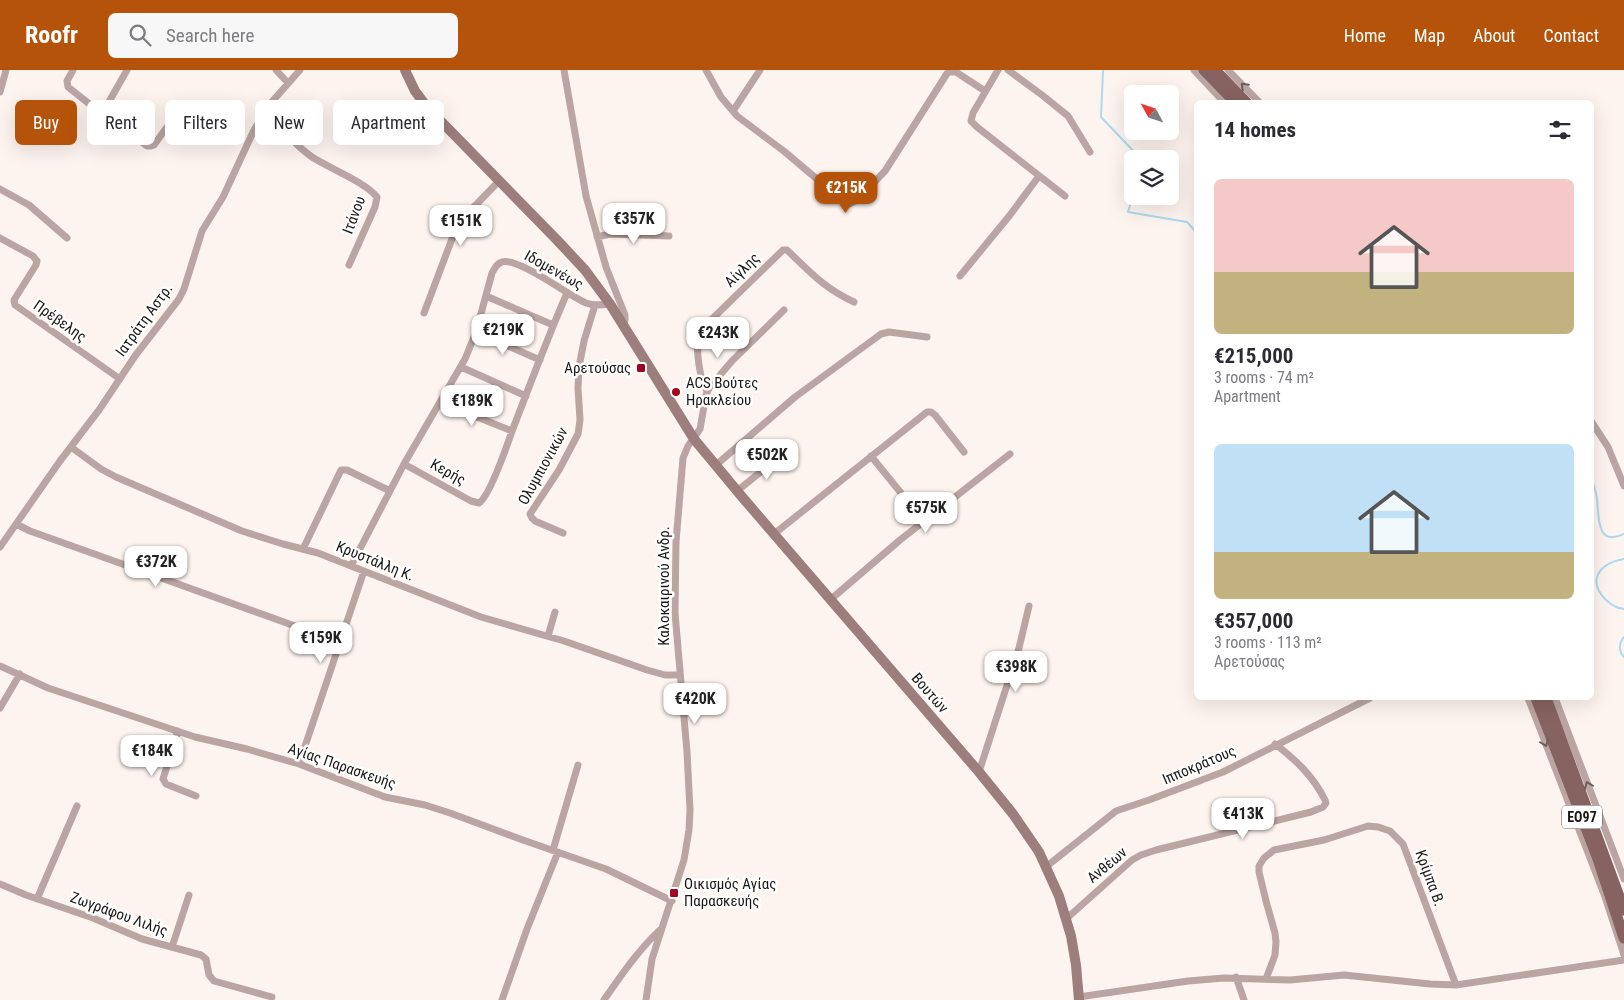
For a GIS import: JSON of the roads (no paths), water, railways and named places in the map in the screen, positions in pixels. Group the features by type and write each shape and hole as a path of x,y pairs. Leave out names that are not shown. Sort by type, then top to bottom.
{"main road":[{"name":"Βουτών","path":"406,70 411,84 427,107 576,259 610,304 694,439 979,772 1022,826 1046,866 1056,888 1074,954 1079,999"},
{"path":"1204,70 1233,100"},
{"path":"1215,70 1244,100"},
{"name":"ΕΟ97","path":"1537,700 1598,859 1624,938"},
{"name":"ΕΟ97","path":"1547,700 1624,910"},
{"path":"1574,773 1575,750"}],"street":[{"path":"0,92 6,70"},
{"path":"73,70 67,81 68,86 87,102"},
{"path":"110,100 127,70"},
{"path":"276,70 288,83"},
{"name":"Ιατράτη Αστρ.","path":"274,100 300,70"},
{"path":"564,70 581,175 606,267 625,315 625,320 622,324"},
{"path":"706,70 721,97 733,111 844,202 849,204 857,200 885,171 948,72 956,72 985,91"},
{"path":"733,111 760,70"},
{"path":"998,70 972,113 971,122 1065,196"},
{"path":"1008,70 1068,116 1090,152"},
{"path":"1194,70 1222,100"},
{"path":"1228,70 1258,100"},
{"name":"Ιατράτη Αστρ.","path":"0,547 99,410 135,356 179,299 184,289 202,231 224,197 255,128"},
{"path":"155,143 165,130"},
{"name":"Ιτάνου","path":"300,145 310,155 368,189 378,197 349,265"},
{"path":"960,276 1005,222 1039,176"},
{"path":"424,313 455,231 470,210 499,181"},
{"path":"0,189 29,206 67,238"},
{"path":"597,237 610,234 669,236"},
{"name":"Πρέβελης","path":"0,238 37,260 36,265 14,300 15,305 120,379"},
{"name":"Αίγλης","path":"707,391 702,381 699,363 698,339 700,333 783,250 787,250 833,292 854,302"},
{"name":"Ιδομενέως","path":"351,566 404,464 461,367 476,332 494,269 498,264 509,262 522,267 584,302 596,305 610,304"},
{"path":"440,402 512,431 566,293"},
{"path":"486,296 554,325"},
{"name":"Ολυμπιονικών","path":"563,533 534,520 530,514 562,465 578,434 580,420 579,367 584,341 596,305"},
{"path":"707,391 721,372 784,310"},
{"path":"476,332 540,360"},
{"path":"716,465 790,401 880,334 889,332 927,337"},
{"path":"461,367 526,396"},
{"name":"Καλοκαιρινού Ανδρ.","path":"646,1000 652,959 684,860 689,830 690,810 687,752 674,613 678,515 683,458 688,446 700,429 707,391"},
{"path":"774,534 929,412 937,416 964,452"},
{"path":"1594,426 1608,447 1624,486"},
{"name":"Κερής","path":"404,464 465,498 480,503 485,497 512,431"},
{"name":"Κρυστάλλη Κ.","path":"71,447 101,468 130,483 242,531 283,544 318,552 504,625 548,636 647,670 680,675"},
{"path":"737,491 784,453"},
{"path":"830,600 900,540 1010,454"},
{"path":"871,456 901,494"},
{"path":"303,549 338,475 343,469 390,491"},
{"path":"16,524 306,630"},
{"path":"298,764 364,571"},
{"path":"979,772 1020,648 1029,606"},
{"path":"548,636 555,612"},
{"name":"Αγίας Παρασκευής","path":"0,666 48,688 178,731 298,764 385,797 425,805 450,813 606,869 672,901"},
{"path":"0,708 20,674"},
{"name":"Ιπποκράτους","path":"1046,866 1116,810 1149,800 1223,772 1275,744 1366,700"},
{"path":"1529,700 1600,885 1624,955"},
{"path":"1557,700 1624,879"},
{"path":"178,731 163,779 166,784 196,796"},
{"name":"Ανθέων","path":"1066,919 1129,862 1141,855 1311,812 1324,807 1326,803 1323,795 1304,768 1275,744"},
{"path":"502,1000 556,851 578,764"},
{"path":"37,899 77,806"},
{"name":"Κρίμπα Β.","path":"1266,979 1274,956 1276,933 1259,872 1262,860 1274,850 1318,841 1360,827 1371,826 1390,831 1403,844 1456,985"},
{"name":"Ζωγράφου Λιλής","path":"0,884 93,918 142,939 203,956 207,961 209,975 216,982 272,997"},
{"path":"172,948 189,895"},
{"path":"604,1000 646,942 664,926"},
{"path":"1079,999 1195,980 1236,977 1290,980 1344,975 1456,985 1624,960"},
{"path":"1236,977 1244,1000"}],"waterway":[{"path":"1103,70 1101,117 1132,150"},
{"path":"1130,205 1128,212 1187,222 1194,230"},
{"path":"1594,486 1597,496 1599,521 1604,533 1608,537 1624,534"},
{"path":"1624,559 1602,568 1598,573 1597,579 1597,586 1606,600 1614,606 1624,609"},
{"path":"1624,637 1620,647 1624,657"}],"place":[{"name":"Αρετούσας","path":"641,368"},
{"name":"ACS Βούτες Ηρακλείου","path":"676,392"},
{"name":"Οικισμός Αγίας Παρασκευής","path":"674,893"}]}
